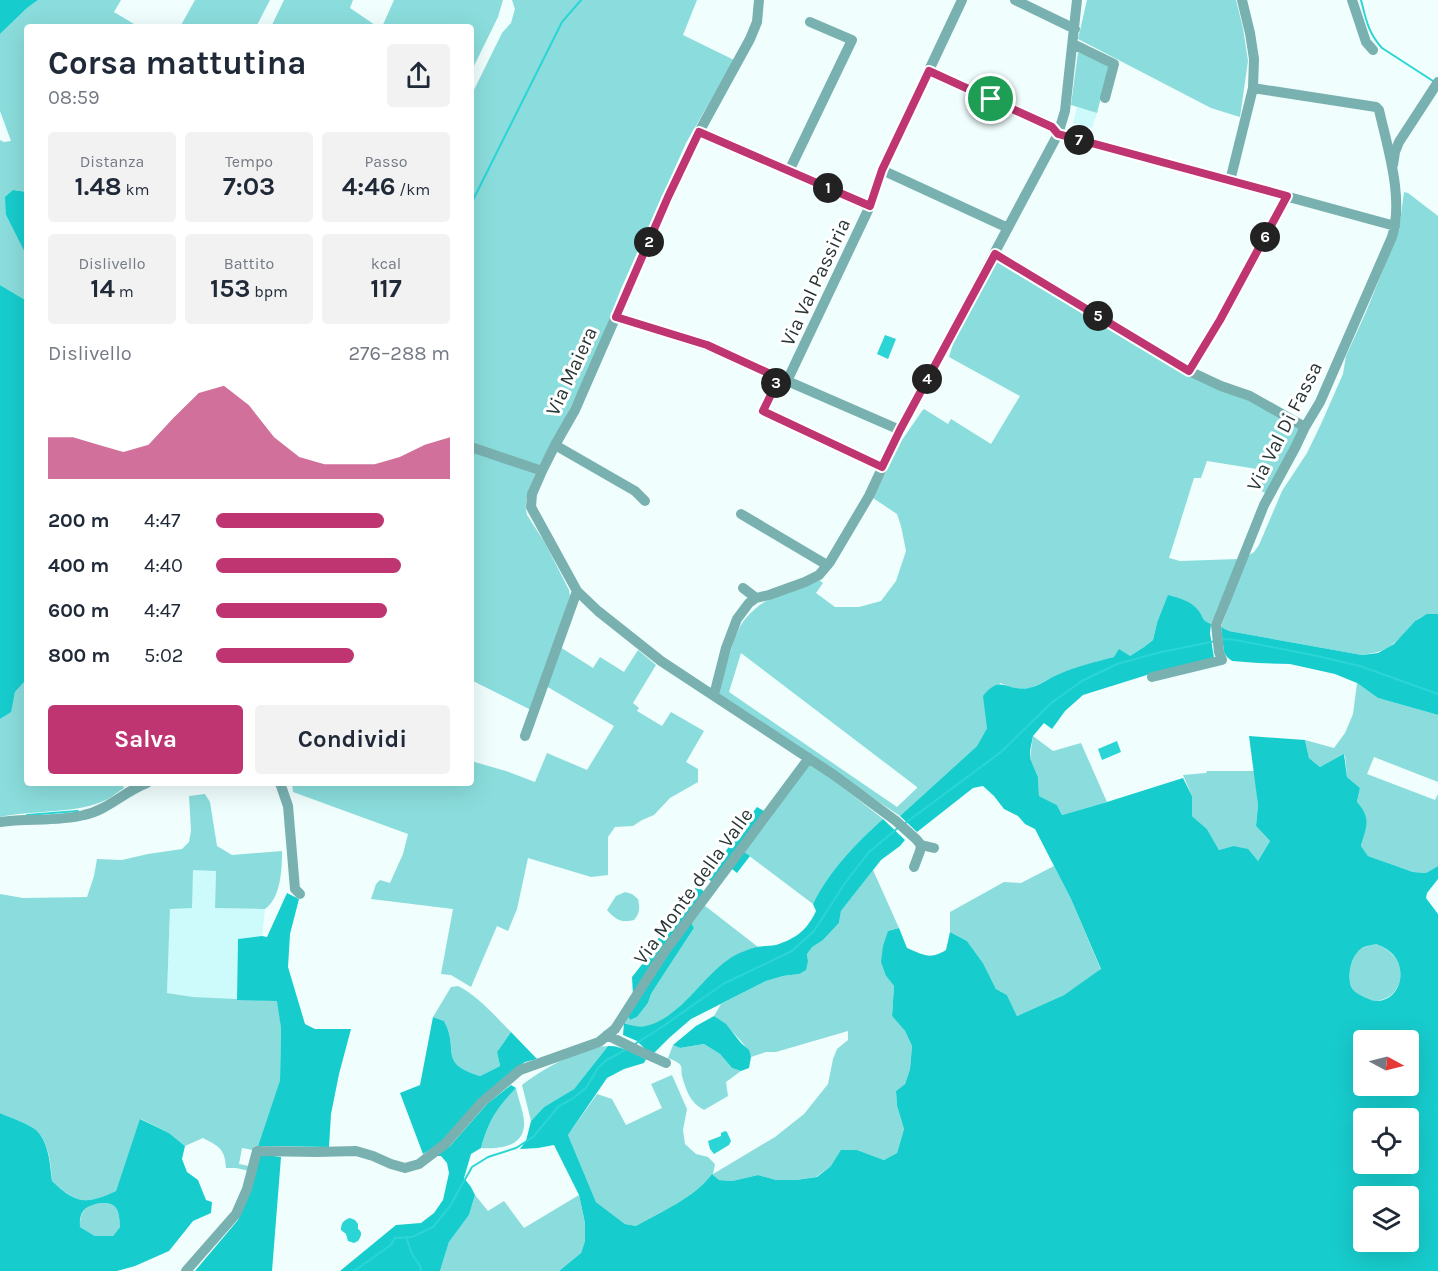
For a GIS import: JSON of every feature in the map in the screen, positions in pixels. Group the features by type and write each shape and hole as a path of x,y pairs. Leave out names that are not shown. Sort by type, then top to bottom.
{"street":[{"name":"Via Maiera","path":"714,695 661,661 598,611 577,591 531,507 532,494 542,471 575,410 668,197 699,132 750,39 757,22 759,0"},
{"name":"Via Val Passiria","path":"882,467 763,411 783,380 870,206 882,170 962,0"},
{"path":"1015,0 1075,29"},
{"path":"934,848 921,845 896,821 809,758 714,695 726,648 737,619 749,603 756,598 819,575 869,496 900,430 1058,134 1065,111 1077,0"},
{"path":"1352,0 1366,42 1373,50"},
{"path":"1230,181 1253,88 1254,59 1244,1"},
{"path":"789,171 852,40 810,22"},
{"path":"1073,44 1114,64 1105,98"},
{"path":"929,71 1052,127 1058,134 1395,226"},
{"path":"1393,177 1394,159 1399,142 1437,84"},
{"name":"Via Val Di Fassa","path":"1152,677 1222,660 1218,652 1216,625 1264,505 1320,402 1395,226 1396,193 1379,110 1376,107 1253,88"},
{"path":"699,132 870,206"},
{"path":"1385,139 1391,144 1399,142"},
{"path":"882,170 1008,228"},
{"path":"1189,371 1220,320 1287,196"},
{"path":"995,254 1189,371 1250,396 1305,427"},
{"path":"616,317 707,345 900,430"},
{"path":"555,445 635,491 645,501"},
{"path":"474,448 542,471"},
{"path":"741,514 827,565"},
{"path":"743,588 756,598"},
{"path":"525,736 577,591"},
{"name":"Via Monte della Valle","path":"186,1271 236,1214 248,1189 257,1151 356,1151 405,1168 419,1164 445,1144 482,1102 520,1070 599,1042 615,1029 665,951 809,758"},
{"path":"0,822 86,815 113,803 139,786"},
{"path":"281,786 288,806 295,889 300,894"},
{"path":"914,867 921,845"},
{"path":"607,1035 666,1063"}],"shaded area":[{"path":"0,0 38,0 0,34"},
{"path":"38,0 121,0 114,12 134,24 24,24 24,192 13,190 6,215 24,251 24,299 0,285 0,140 11,141 0,111 0,34"},
{"path":"195,0 270,0 258,24 182,24"},
{"path":"284,0 353,0 350,8 374,24 272,24"},
{"path":"394,0 503,0 498,17 474,66 474,24 383,24"},
{"path":"512,0 697,0 683,35 734,60 686,143 621,289 598,349 565,419 538,467 474,444 474,90 502,33 511,23 515,9"},
{"path":"1087,0 1236,0 1248,61 1240,117 1211,108 1078,39"},
{"path":"1078,52 1109,66 1097,113 1071,105"},
{"path":"1077,107 1097,113 1092,128 1073,123"},
{"path":"13,190 24,192 24,251 6,215 5,197"},
{"path":"1404,192 1438,216 1438,614 1417,620 1386,649 1362,655 1229,631 1221,627 1246,557 1259,545 1282,491 1307,453 1343,374 1346,356 1399,230"},
{"path":"999,261 1187,375 1244,398 1298,425 1300,433 1266,493 1249,486 1257,469 1207,461 1201,478 1194,478 1169,558 1180,561 1238,559 1211,624 1203,620 1198,610 1157,623 1153,640 1130,656 1114,657 1078,667 1031,688 1016,689 1000,683 987,715 987,728 977,746 900,816 719,695 741,625 753,610 768,600 819,580 823,583 816,593 835,607 859,607 881,601 896,581 906,551 901,526 897,514 873,498 902,440 924,409 948,424 951,419 991,444 1020,396 949,357 955,337 995,264","holes":["741,653 917,787 897,807 729,692"]},
{"path":"0,285 24,299 24,682 15,692 11,712 0,719"},
{"path":"885,335 896,339 888,359 877,354"},
{"path":"474,451 535,474 526,499 527,515 545,543 569,590 570,596 531,710 474,682"},
{"path":"1168,595 1192,604 1204,620 1211,624 1214,658 1150,674 1083,695 1065,711 1052,729 1044,723 1033,736 1030,751 1030,758 1038,777 1039,796 1057,805 1062,815 1183,778 1192,796 1192,816 1207,829 1219,850 1233,846 1248,849 1258,861 1270,841 1256,826 1258,805 1249,736 1305,740 1309,758 1320,767 1344,754 1347,777 1360,788 1357,802 1366,818 1361,846 1368,856 1413,872 1426,873 1438,866 1438,879 1427,893 1426,898 1438,914 1438,1271 559,1271 581,1253 585,1241 585,1223 579,1195 554,1145 520,1149 526,1141 531,1121 544,1107 574,1089 608,1046 623,1048 646,1059 644,1063 624,1069 607,1078 568,1135 596,1202 625,1224 636,1226 687,1197 705,1183 712,1174 719,1180 732,1181 758,1175 776,1180 796,1180 817,1177 831,1166 841,1150 857,1150 884,1160 897,1153 904,1129 897,1106 896,1091 905,1084 910,1069 912,1046 905,1031 892,1016 894,986 886,976 881,962 888,931 899,928 907,948 931,956 946,950 950,932 967,941 983,963 996,989 1007,995 1017,1016 1064,995 1101,969 1071,899 1035,829 1004,809 983,786 973,788 917,832 900,816 977,746 987,728 983,696 989,689 999,684 1021,689 1033,687 1086,664 1114,657 1119,649 1130,656 1153,640","holes":["1376,944 1389,951 1397,961 1400,971 1400,982 1395,992 1388,998 1378,1001 1355,992 1349,976 1358,951 1363,947"]},
{"path":"1427,614 1438,614 1438,715 1378,698 1357,683 1335,674 1290,664 1232,661 1224,652 1221,627 1229,631 1362,655 1378,653 1394,644 1415,621"},
{"path":"560,647 593,668 600,657 624,672 638,650 656,665 633,703 639,708 637,711 662,726 671,712 704,731 686,762 698,769 698,782 670,798 654,815 633,826 615,827 608,837 608,875 591,877 528,858 517,909 508,931 497,926 471,987 451,975 441,974 453,909 371,899 376,884 380,880 390,883 403,854 408,834 293,792 292,786 474,786 474,762 535,782 547,753 587,770 614,726 546,686"},
{"path":"24,682 24,786 123,786 124,788 108,799 84,807 0,817 0,719 10,712 15,692"},
{"path":"1357,683 1378,698 1438,715 1438,782 1374,757 1367,774 1435,800 1438,794 1438,866 1426,873 1413,872 1368,856 1361,846 1366,825 1357,802 1360,788 1347,777 1345,755 1320,767 1309,758 1305,740 1334,748 1345,733 1353,714"},
{"path":"1033,736 1053,751 1081,743 1107,802 1062,815 1057,805 1039,796 1038,777 1030,758"},
{"path":"1117,741 1121,752 1102,760 1098,749"},
{"path":"813,764 883,819 844,858 827,880 813,904 744,852 808,765"},
{"path":"1207,771 1255,771 1258,805 1256,826 1270,841 1258,861 1233,846 1219,850 1207,829 1192,816 1192,796 1183,775 1206,773"},
{"path":"205,794 210,802 217,846 232,855 282,851 280,883 274,898 265,909 215,908 216,871 193,870 192,908 170,909 167,993 193,997 278,1001 281,1028 280,1080 258,1146 254,1146 253,1150 242,1148 239,1164 249,1166 249,1171 226,1168 220,1148 203,1138 185,1146 169,1133 141,1119 116,1191 97,1199 75,1198 52,1181 47,1147 36,1130 0,1113 0,894 23,898 87,897 97,859 122,860 182,849 189,842 191,831 189,796"},
{"path":"757,807 764,811 744,852 750,856 737,873 727,865 713,883 705,876 721,859"},
{"path":"883,819 905,840 881,860 841,911 839,923 823,940 812,947 807,954 806,970 799,974 766,981 691,1019 654,1053 645,1049 637,1041 623,1035 624,1023 644,1026 655,1023 676,1010 712,973 732,957 754,948 776,945 801,932 813,918 816,911 813,904 835,869"},
{"path":"1054,866 1071,899 1101,970 1064,995 1017,1016 1007,995 996,989 983,963 967,941 950,932 950,912 1004,882 1021,883"},
{"path":"193,870 216,870 215,908 265,909 262,936 238,939 237,1000 167,993 170,908"},
{"path":"873,870 899,928 888,931 886,976 894,986 892,1016 905,1031 912,1046 910,1069 905,1084 896,1091 897,1106 904,1129 897,1153 884,1160 857,1150 816,1177 796,1180 776,1180 758,1175 732,1181 719,1180 712,1174 705,1183 687,1197 636,1226 625,1224 596,1202 568,1135 597,1094 612,1099 626,1125 662,1108 651,1084 672,1075 687,1109 683,1130 685,1144 696,1154 708,1157 715,1164 713,1174 775,1137 804,1114 828,1084 833,1059 837,1049 848,1040 848,1031 751,1057 741,1041 714,1016 721,1004 766,981 799,974 808,961 807,954 812,946 823,940 839,923 841,911"},
{"path":"697,886 706,893 691,922 694,928 651,994 648,1003 637,1017 630,1020 627,1014 633,995 632,977"},
{"path":"625,892 638,899 639,910 634,920 619,920 607,910 616,896"},
{"path":"287,893 299,899 290,934 288,967 305,1024 315,1029 351,1029 331,1114 329,1147 258,1146 280,1080 281,1028 277,1001 237,1000 238,939 267,937"},
{"path":"704,905 758,947 738,954 722,965 681,1005 659,1021 642,1027 625,1023 627,1014 630,1020 637,1017 648,1003 651,994 694,928 691,922"},
{"path":"1376,944 1393,955 1401,972 1394,992 1385,999 1373,1001 1356,993 1349,976 1354,956 1358,951"},
{"path":"458,986 493,1013 511,1032 497,1052 500,1066 480,1076 458,1066 454,1061 444,1021 433,1017 451,987"},
{"path":"714,1016 726,1024 749,1050 751,1057 749,1068 741,1071 732,1068 720,1054 704,1044 680,1048 673,1045 696,1026"},
{"path":"433,1017 444,1021 454,1061 467,1071 480,1076 500,1066 497,1052 511,1032 537,1059 525,1062 511,1072 443,1142 423,1154 400,1093 420,1085"},
{"path":"704,1044 720,1054 732,1068 741,1071 726,1082 728,1096 704,1110 689,1096 680,1065 668,1058 673,1045 680,1048"},
{"path":"608,1046 574,1089 544,1107 531,1121 522,1085 563,1060"},
{"path":"511,1085 516,1088 494,1115 481,1148 471,1154 464,1178 475,1195 469,1215 449,1242 440,1271 340,1271 396,1225 421,1223 434,1213 443,1200 449,1173 447,1163 441,1156 436,1156 450,1146 487,1104"},
{"path":"516,1088 524,1121 521,1136 510,1145 481,1148 494,1115"},
{"path":"0,1113 36,1130 46,1147 52,1181 60,1189 82,1200 97,1199 116,1191 140,1119 169,1133 185,1146 182,1159 187,1172 198,1180 206,1200 212,1202 211,1213 193,1221 169,1251 117,1271 0,1271","holes":["107,1203 115,1206 119,1217 120,1227 113,1236 95,1236 80,1227 84,1210 96,1204"]},
{"path":"725,1131 731,1141 729,1145 714,1154 708,1141 721,1136 721,1133"},
{"path":"259,1154 281,1157 272,1271 195,1271 238,1220 249,1195"},
{"path":"475,1195 488,1211 504,1201 524,1228 579,1195 585,1223 585,1241 581,1253 559,1271 440,1271 449,1242 469,1215"},
{"path":"101,1203 111,1204 117,1209 120,1227 113,1236 95,1236 80,1227 81,1216 85,1210"},
{"path":"350,1218 358,1224 361,1233 358,1241 354,1243 348,1241 346,1234 341,1230 343,1222"}],"waterway":[{"path":"474,198 562,22 581,0"},
{"path":"1361,0 1366,20 1382,48 1433,81"},
{"path":"1221,640 1230,639 1360,666 1438,694"},
{"path":"904,824 1001,752 1051,703 1082,681 1117,664 1216,641"},
{"path":"27,815 78,811"},
{"path":"635,1044 723,984 792,951 814,931 845,883 869,852 899,827"},
{"path":"354,1271 391,1245 395,1238 412,1237 433,1227 450,1206 472,1167 488,1157 516,1148 533,1137 559,1106 586,1088 605,1061 627,1049"},
{"path":"406,1237 421,1271"}],"route":[{"path":"929,71 991,99 1052,127 1058,134 1287,196 1220,320 1189,371 995,254 882,467 763,411 779,378 707,345 616,317 699,132 870,206 882,170 929,71"}]}
